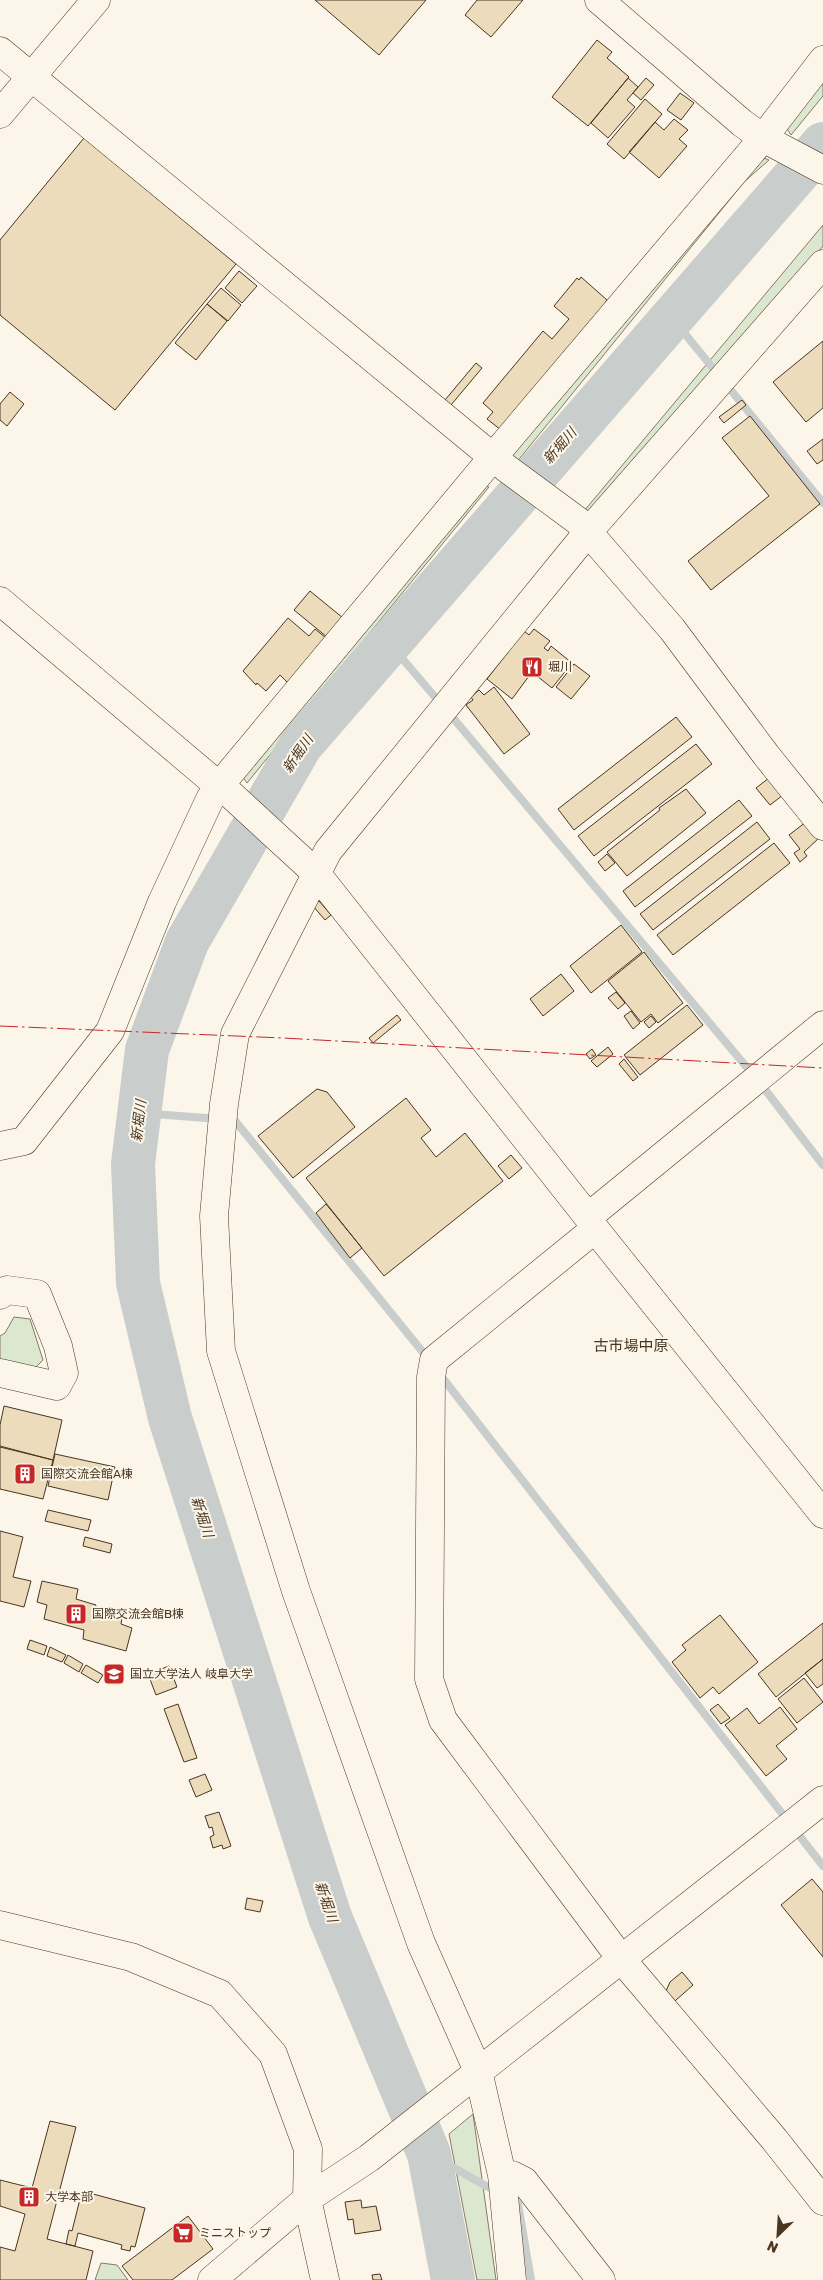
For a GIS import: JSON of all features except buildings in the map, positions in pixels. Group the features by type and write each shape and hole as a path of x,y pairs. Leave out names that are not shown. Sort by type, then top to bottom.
{"street":[{"path":"0,114 96,0"},
{"path":"599,0 772,143 823,170"},
{"path":"0,51 500,462 583,526 672,629 766,755 823,826"},
{"path":"0,1146 24,1141 110,1031 162,902 210,799 224,789 772,143 823,60"},
{"path":"512,2280 502,2175 473,2075 421,1943 296,1591 221,1351 214,1216 224,1104 235,1034 311,868 328,851 583,526 823,264"},
{"path":"0,601 224,789 311,868 823,1514"},
{"path":"823,1025 434,1360 431,1377 428,1679 443,1720 622,1960 774,2139 823,2201"},
{"path":"0,1295 7,1290 37,1294 58,1346 64,1373 57,1386 0,1373"},
{"path":"212,2280 307,2199 369,2158 823,1800"},
{"path":"0,1925 131,1957 220,1994 273,2054 308,2150 307,2199 324,2280"},
{"path":"502,2175 512,2175 524,2181 601,2280"},
{"path":"310,2280 316,2243"}],"green space":[{"path":"823,76 823,96 791,135 784,124"},
{"path":"756,155 769,160 744,182 516,463 510,453"},
{"path":"823,225 823,246 597,516 584,511"},
{"path":"481,485 489,487 247,783 242,776"},
{"path":"14,1317 30,1319 43,1360 36,1367 15,1368 0,1362 0,1336 5,1333"},
{"path":"473,2114 496,2280 477,2280 449,2134"},
{"path":"101,2263 117,2265 128,2280 95,2280"}],"waterway":[{"name":"新堀川","path":"453,2280 429,2154 330,1917 170,1418 138,1283 133,1164 147,1050 187,942 301,745 823,144"},
{"path":"672,318 823,503"},
{"path":"389,643 441,704"},
{"path":"448,712 760,1083 823,1165"},
{"path":"140,1113 219,1119"},
{"path":"230,1118 232,1117 430,1361"},
{"path":"438,1372 823,1866"},
{"path":"429,2154 497,2192"},
{"path":"513,2201 518,2204 531,2280"}],"power":[{"path":"0,1026 283,1038 823,1068"}],"place":[{"name":"堀川","path":"532,667"},
{"name":"国際交流会館A棟","path":"25,1474"},
{"name":"国際交流会館B棟","path":"76,1614"},
{"name":"国立大学法人 岐阜大学","path":"114,1674"},
{"name":"大学本部","path":"29,2197"},
{"name":"ミニストップ","path":"183,2233"}],"district":[{"name":"古市場中原","path":"631,1346"}]}
